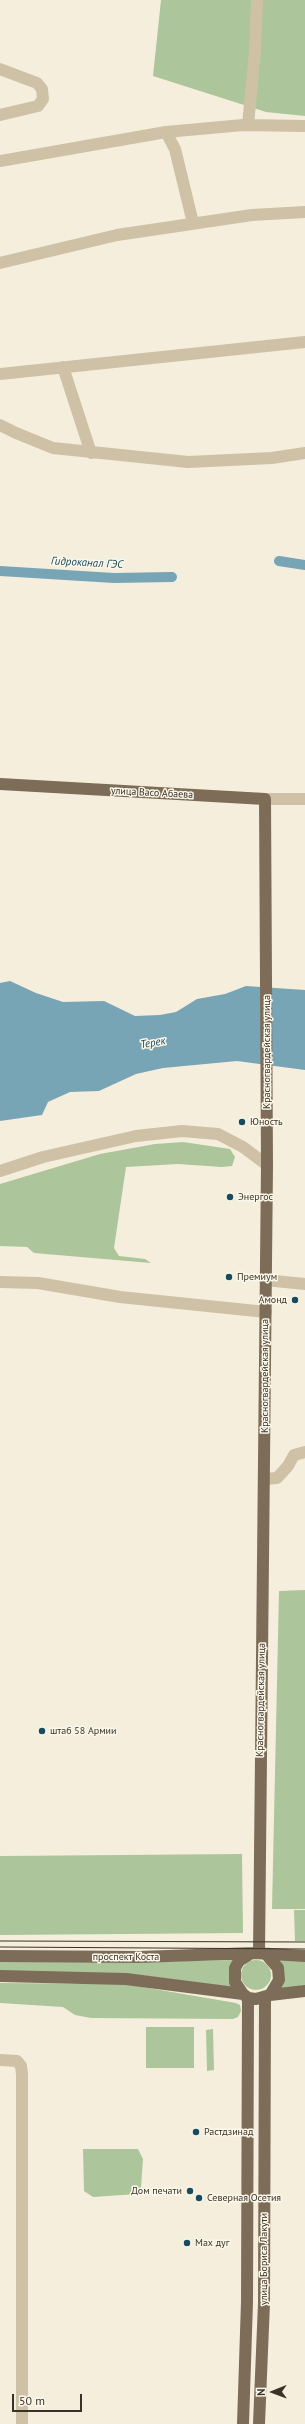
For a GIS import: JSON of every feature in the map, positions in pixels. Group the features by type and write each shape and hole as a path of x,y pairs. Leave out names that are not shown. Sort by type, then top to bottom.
{"main road":[{"name":"улица Васо Абаева","path":"0,784 265,800"},
{"name":"Красногвардейская улица","path":"259,1953 267,1165 265,800"},
{"name":"проспект Коста","path":"0,1956 139,1958 259,1953 305,1956"},
{"path":"246,1996 235,1982 235,1968 239,1961 259,1953 275,1962 280,1974 277,1986 268,1997"},
{"path":"0,1976 126,1979 246,1996 268,1997 305,1991"},
{"name":"улица Бориса Лакути","path":"244,2424 247,2302 246,1996"},
{"name":"улица Бориса Лакути","path":"259,2424 264,2303 268,1997"}],"street":[{"path":"248,125 255,52 257,0"},
{"path":"0,68 37,83 42,89 43,99 38,106 0,115"},
{"path":"0,161 166,132 248,125 305,126"},
{"path":"166,132 175,149 193,223"},
{"path":"0,263 117,235 252,214 305,212"},
{"path":"0,374 63,366 305,342"},
{"path":"63,366 90,452"},
{"path":"0,425 16,434 53,448 188,462 272,458 305,453"},
{"name":"улица Васо Абаева","path":"265,800 305,799"},
{"path":"0,1171 43,1157 136,1136 182,1131 218,1134 243,1147 267,1165"},
{"path":"265,1280 305,1284"},
{"path":"0,1282 38,1283 120,1297 266,1312"},
{"path":"265,1479 277,1478 288,1466 294,1454 305,1452"},
{"path":"0,2060 17,2061 22,2066 22,2424"}],"green space":[{"path":"161,0 305,0 305,116 266,112 153,76"},
{"path":"183,1142 230,1149 235,1157 232,1166 222,1167 178,1164 126,1167 114,1248 119,1256 145,1259 151,1263 34,1253 27,1247 0,1246 0,1184 100,1154 155,1144"},
{"path":"305,1590 305,1909 272,1909 279,1591"},
{"path":"242,1854 243,1933 0,1935 0,1856"},
{"path":"294,1910 305,1910 305,1941 295,1941"},
{"path":"234,1960 232,1987 140,1975 0,1972 0,1961 138,1962"},
{"path":"256,1960 262,1961 270,1969 270,1981 262,1989 256,1990 250,1989 242,1981 241,1975 242,1969 250,1961"},
{"path":"279,1960 305,1960 305,1985 279,1989 284,1969"},
{"path":"0,1983 125,1984 236,2003 240,2005 241,2011 238,2017 233,2019 91,2018 75,2015 63,2007 0,2003"},
{"path":"146,2027 194,2027 194,2068 146,2068"},
{"path":"213,2029 214,2070 207,2071 206,2030"},
{"path":"83,2149 138,2149 143,2159 141,2187 137,2194 93,2197 84,2191"}],"water":[{"name":"Терек","path":"10,981 36,993 63,1002 104,1001 135,1016 160,1015 176,1012 197,999 225,994 246,986 305,990 305,1070 237,1061 163,1068 136,1074 99,1091 70,1092 48,1102 42,1115 0,1121 0,983"}],"waterway":[{"name":"Гидроканал ГЭС","path":"279,561 305,565"},
{"name":"Гидроканал ГЭС","path":"0,571 114,578 172,577"}],"tram line":[{"path":"0,1941 305,1942"},
{"path":"0,1947 305,1949"}],"place":[{"name":"Юность","path":"242,1122"},
{"name":"Энергос","path":"230,1197"},
{"name":"Премиум","path":"229,1277"},
{"name":"Амонд","path":"295,1300"},
{"name":"штаб 58 Армии","path":"42,1731"},
{"name":"Растдзинад","path":"196,2132"},
{"name":"Дом печати","path":"190,2191"},
{"name":"Северная Осетия","path":"199,2198"},
{"name":"Мах дуг","path":"187,2243"}]}
